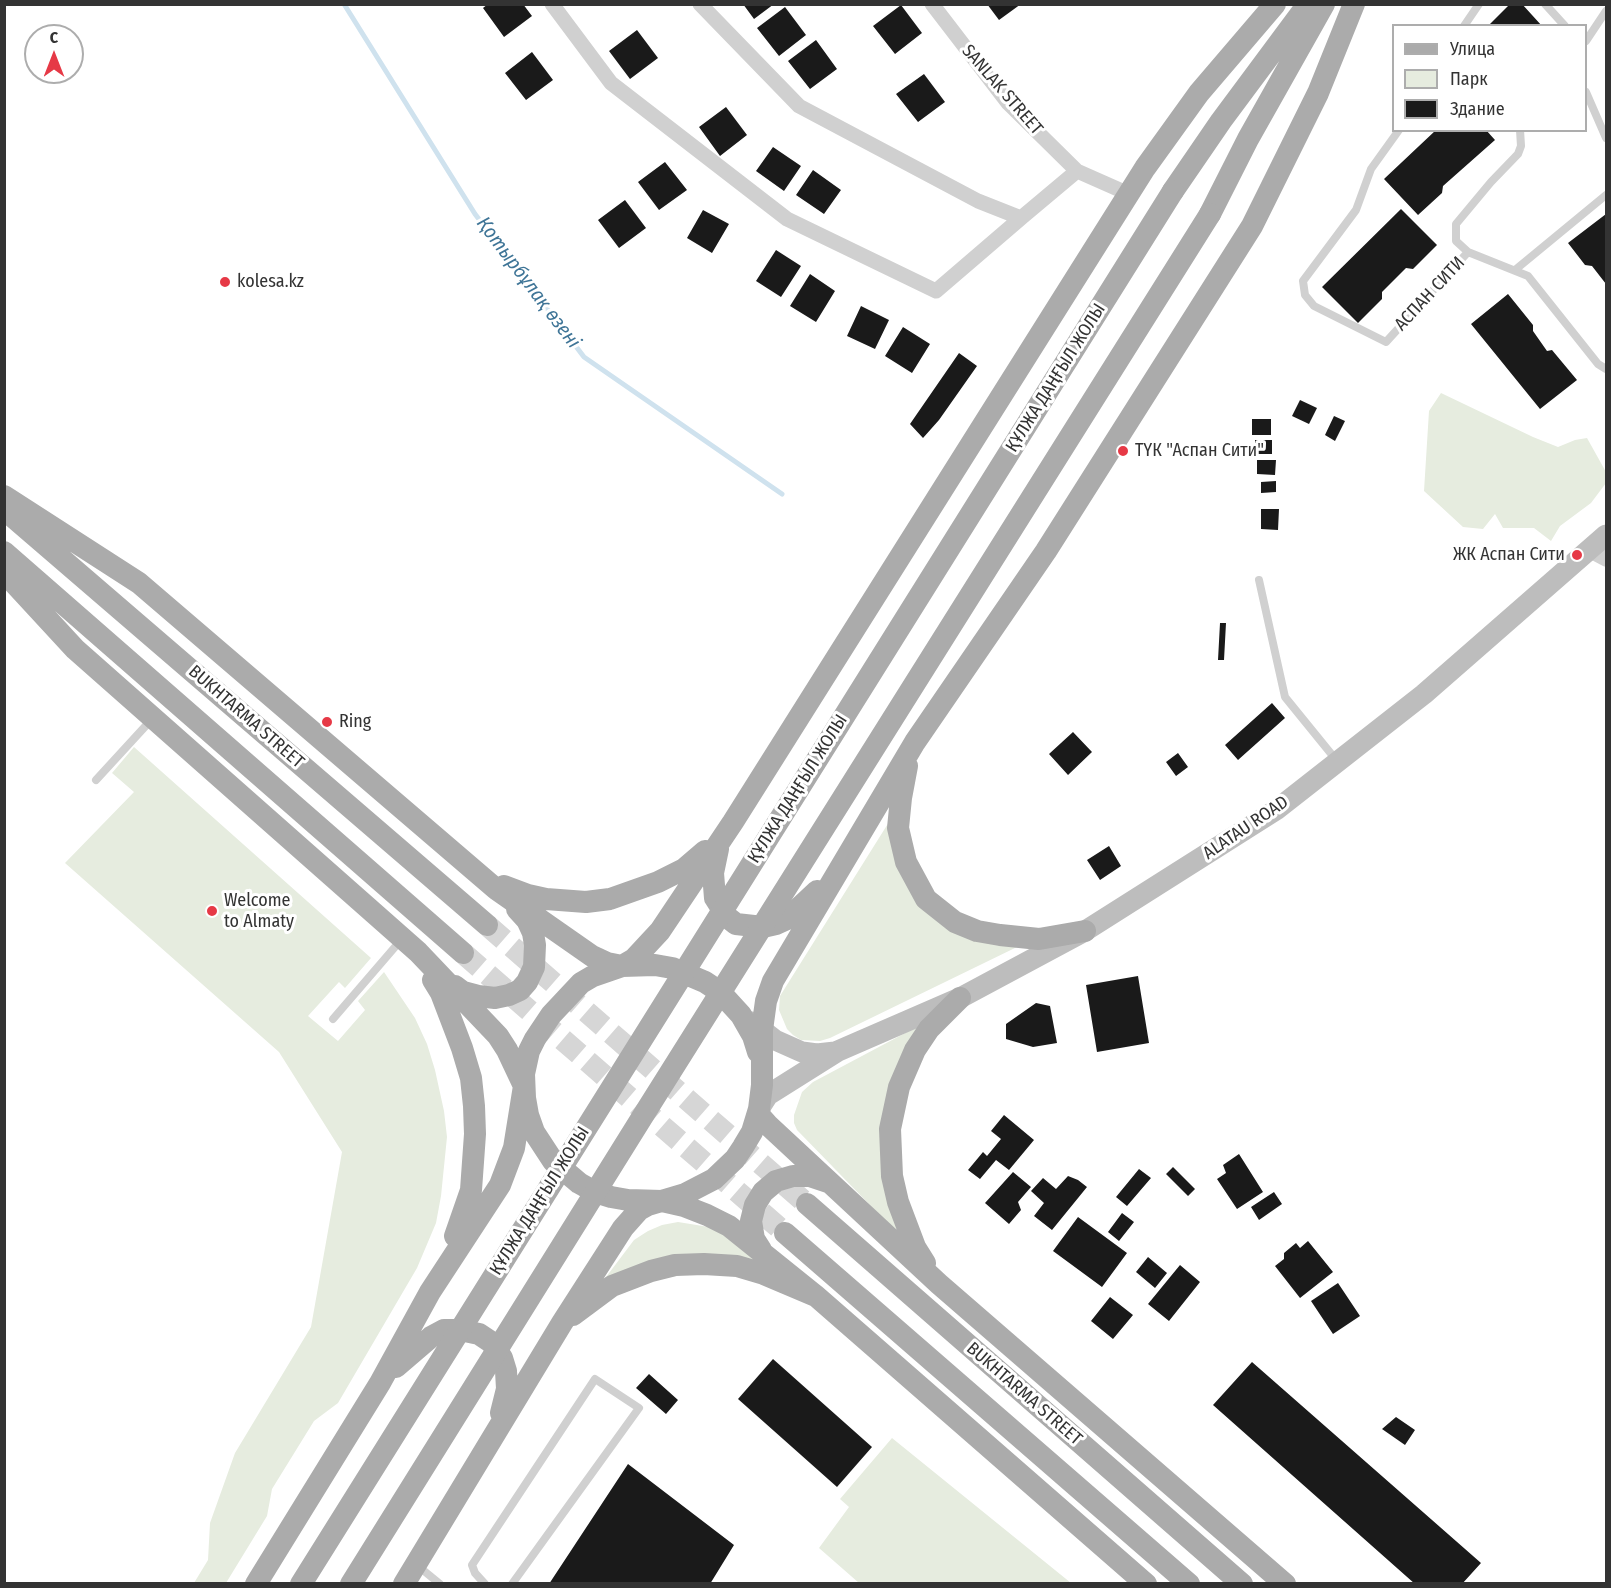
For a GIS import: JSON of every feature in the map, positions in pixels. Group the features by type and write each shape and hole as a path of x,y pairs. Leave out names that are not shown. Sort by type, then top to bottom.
{"main road":[{"path":"1146,1584 816,1296 729,1226 684,1206 662,1201 628,1200 595,1192 565,1173 553,1161 534,1132 528,1115 524,1074 529,1051 551,1015 581,982 634,959 660,931 728,829 1129,194 1199,93 1275,4"},
{"name":"ҚҰЛЖА ДАҢҒЫЛ ЖОЛЫ","path":"301,1584 1173,190 1308,4"},
{"path":"351,1584 645,1111 1210,214 1248,139 1324,4"},
{"path":"404,1584 562,1323 623,1228 639,1210 699,1188 724,1170 735,1160 752,1132 759,1109 762,1030 766,1001 773,981 915,742 1046,551 1252,226 1318,93 1354,4"},
{"path":"4,496 139,583 475,872 592,956 607,963 622,966 655,965 681,970 705,982 775,1040 802,1052 817,1054 838,1052"},
{"name":"BUKHTARMA STREET","path":"4,509 487,925"},
{"name":"ALATAU ROAD","path":"838,1052 960,998 1085,931 1276,810 1598,555 1606,535"},
{"name":"BUKHTARMA STREET","path":"4,552 464,953"},
{"path":"4,572 75,649 463,992 495,998 520,990 531,975 535,958 533,933 527,920 496,889"},
{"path":"915,742 905,776 898,828 906,862 926,899 955,922 988,933 1038,939 1085,931"},
{"path":"728,829 716,855 713,873 715,898 727,917 736,924 749,927 763,927 787,919 829,880 847,856"},
{"path":"475,872 511,890 528,895 586,902 610,899 658,882 684,869 728,829"},
{"path":"256,1584 380,1383 430,1292 500,1185 514,1148 524,1086 507,1050 498,1036 417,952"},
{"path":"417,952 441,993 462,1048 471,1078 476,1134 471,1190 464,1216 430,1292"},
{"path":"939,1284 915,1247 898,1202 892,1176 890,1129 899,1087 915,1050 929,1029 960,998"},
{"path":"733,1005 753,1036 762,1071"},
{"path":"838,1052 768,1095 759,1109 762,1119 939,1284 1285,1584"},
{"path":"761,1250 754,1239 751,1221 754,1205 763,1192 776,1181 793,1176 810,1176 829,1183"},
{"name":"BUKHTARMA STREET","path":"807,1204 1242,1584"},
{"name":"BUKHTARMA STREET","path":"785,1233 1189,1584"},
{"path":"562,1323 612,1286 641,1274 675,1265 736,1266 764,1274 816,1296"},
{"path":"380,1383 411,1352 444,1330 460,1330 479,1334 491,1342 502,1358 506,1371 507,1389 504,1404 489,1445"}],"street":[{"path":"552,4 611,83 787,219 936,291 1077,171 1129,194"},
{"path":"700,4 799,106 978,201 1021,218"},
{"name":"SANLAK STREET","path":"932,4 1008,103 1077,171"}],"lane":[{"path":"1465,24 1479,4"},
{"path":"1545,4 1562,24"},
{"path":"1587,40 1606,11"},
{"path":"1587,94 1606,138"},
{"name":"АСПАН СИТИ","path":"1398,132 1371,169 1356,210 1303,281 1305,295 1314,306 1386,342 1468,252 1456,241 1454,232 1456,224 1518,154 1521,146 1520,132"},
{"path":"1515,270 1606,195"},
{"path":"1468,252 1528,276 1598,364 1606,369"},
{"path":"1259,580 1285,697 1338,762"},
{"path":"96,780 153,718"},
{"path":"333,1019 417,952"},
{"path":"485,1584 475,1573 472,1565 595,1379 639,1408 512,1584"},
{"path":"417,1565 440,1584"}],"green space":[{"path":"1441,393 1558,447 1587,438 1606,472 1606,483 1591,503 1560,526 1551,541 1534,528 1503,528 1495,514 1483,529 1463,527 1424,491 1429,411"},
{"path":"134,747 371,958 345,988 339,982 308,1016 338,1041 365,1010 358,1001 384,972 415,1018 427,1044 444,1111 447,1137 436,1223 417,1268 338,1403 314,1421 272,1489 267,1516 226,1583 194,1583 208,1560 210,1523 235,1453 311,1327 342,1152 279,1052 65,863 134,792 112,773"},
{"path":"889,822 912,894 1017,947 830,1038 820,1041 801,1040 787,1029 779,1010 780,996"},
{"path":"926,1022 898,1067 903,1239 797,1130 794,1115 802,1092 813,1082"},
{"path":"678,1222 709,1227 725,1234 780,1272 749,1264 597,1289 634,1240 662,1225"},
{"path":"892,1438 1071,1583 859,1583 819,1548 849,1507 840,1499"}],"building":[{"path":"488,4 523,4 532,16 504,37 483,8"},
{"path":"743,4 774,4 754,19"},
{"path":"987,4 1021,4 999,20"},
{"path":"1510,4 1522,4 1540,24 1490,24"},
{"path":"901,5 922,33 895,54 873,26"},
{"path":"785,7 806,35 779,56 757,28"},
{"path":"637,30 658,58 630,79 609,51"},
{"path":"816,40 837,69 810,89 788,61"},
{"path":"532,52 553,80 526,100 505,73"},
{"path":"924,74 945,102 918,122 896,94"},
{"path":"726,107 747,135 720,156 699,127"},
{"path":"1434,132 1488,132 1495,140 1443,186 1442,193 1418,215 1384,179"},
{"path":"773,147 801,166 784,191 756,171"},
{"path":"665,162 687,190 659,210 638,182"},
{"path":"813,170 841,190 824,214 796,195"},
{"path":"625,200 646,228 619,248 598,220"},
{"path":"1401,209 1437,245 1413,269 1406,268 1382,292 1382,299 1358,323 1322,287"},
{"path":"703,210 729,224 712,253 687,238"},
{"path":"1606,214 1606,284 1592,266 1585,265 1568,243"},
{"path":"776,250 801,266 781,297 756,281"},
{"path":"810,274 835,291 816,322 790,306"},
{"path":"1508,294 1533,325 1533,331 1547,351 1552,350 1577,380 1540,409 1471,324"},
{"path":"861,306 889,320 875,349 847,336"},
{"path":"903,327 930,344 912,373 885,356"},
{"path":"959,353 977,366 939,420 923,438 910,424"},
{"path":"1300,400 1317,408 1309,424 1292,416"},
{"path":"1334,416 1345,421 1335,441 1325,435"},
{"path":"1252,419 1271,419 1271,435 1252,435"},
{"path":"1255,440 1272,440 1272,454 1255,454"},
{"path":"1257,460 1276,460 1275,475 1257,474"},
{"path":"1276,481 1276,492 1261,493 1261,482"},
{"path":"1261,509 1279,509 1278,530 1261,529"},
{"path":"1220,623 1226,623 1224,660 1218,660"},
{"path":"1272,703 1285,718 1238,760 1225,745"},
{"path":"1073,732 1092,752 1068,775 1049,754"},
{"path":"1178,753 1188,767 1176,776 1166,762"},
{"path":"1109,846 1121,866 1100,880 1087,860"},
{"path":"1138,976 1149,1043 1097,1052 1086,985"},
{"path":"1036,1003 1050,1006 1057,1043 1033,1047 1006,1039 1006,1024"},
{"path":"1004,1115 1034,1140 1009,1170 996,1160 980,1179 968,1170 983,1152 987,1156 1001,1139 991,1131"},
{"path":"1239,1154 1263,1192 1237,1209 1217,1179 1226,1173 1223,1165"},
{"path":"1173,1167 1195,1189 1188,1196 1166,1174"},
{"path":"1139,1169 1151,1178 1127,1206 1116,1197"},
{"path":"1013,1172 1031,1187 1018,1202 1021,1210 1009,1224 985,1203"},
{"path":"1068,1176 1087,1187 1052,1230 1034,1216 1044,1203 1031,1191 1043,1178 1056,1189"},
{"path":"1274,1192 1282,1204 1259,1220 1251,1207"},
{"path":"1122,1213 1134,1222 1119,1241 1108,1232"},
{"path":"1078,1217 1127,1253 1102,1287 1053,1251"},
{"path":"1308,1241 1333,1272 1300,1298 1275,1266 1284,1259 1284,1253 1296,1243 1300,1248"},
{"path":"1148,1257 1167,1273 1155,1288 1136,1272"},
{"path":"1180,1265 1200,1282 1169,1321 1148,1304"},
{"path":"1338,1283 1360,1316 1333,1334 1311,1301"},
{"path":"1110,1297 1133,1315 1113,1339 1091,1321"},
{"path":"773,1359 872,1447 837,1487 738,1399"},
{"path":"1252,1362 1481,1563 1462,1584 1415,1584 1213,1405"},
{"path":"649,1374 678,1400 666,1414 636,1388"},
{"path":"1396,1417 1415,1430 1405,1445 1382,1429"},
{"path":"628,1464 734,1545 710,1584 549,1584"}],"waterway":[{"name":"Қотырбұлақ өзені","path":"344,4 475,214 584,357 782,494"}],"tunnel":[{"path":"487,925 807,1204"},
{"path":"463,953 785,1233"}],"place":[{"name":"kolesa.kz","path":"225,282"},
{"name":"ТҮК \"Аспан Сити\"","path":"1123,451"},
{"name":"ЖК Аспан Сити","path":"1577,555"},
{"name":"Ring","path":"327,722"},
{"name":"Welcome to Almaty","path":"212,911"}]}
